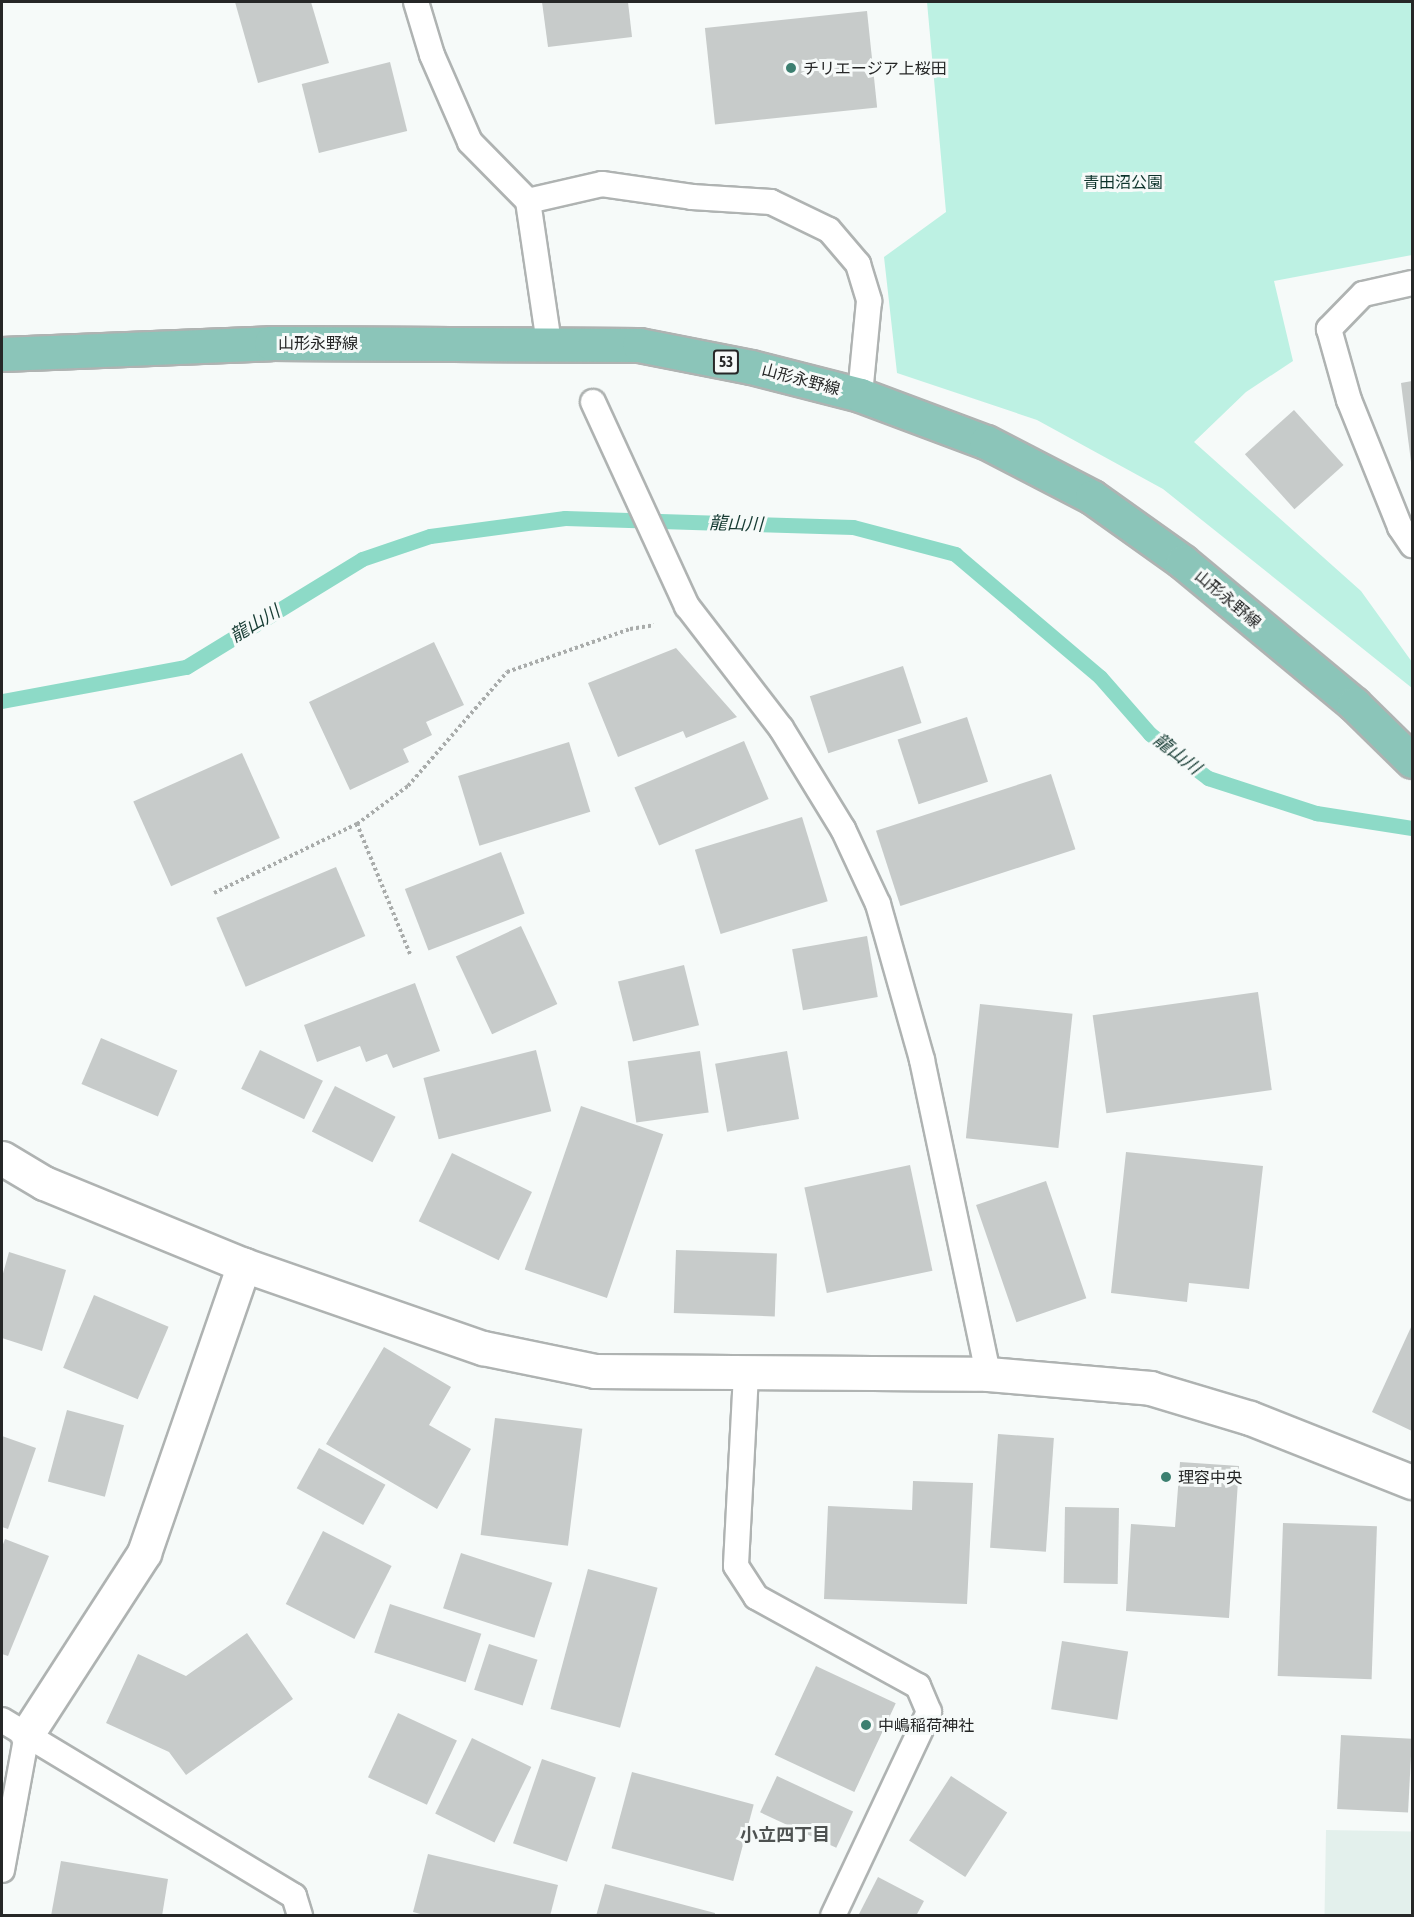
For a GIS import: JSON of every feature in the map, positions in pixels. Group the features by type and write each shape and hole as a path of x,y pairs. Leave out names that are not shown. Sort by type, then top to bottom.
{"main road":[{"name":"山形永野線","path":"2,354 271,343 639,345 751,367 860,395 986,442 1092,497 1183,562 1354,704 1413,761"}],"street":[{"path":"2,1158 44,1183 244,1265 483,1348 595,1371 746,1374 988,1374 1150,1388 1250,1418 1413,1482"},
{"path":"14,1727 144,1553 244,1265"}],"lane":[{"path":"416,2 432,55 470,142 528,201 549,343"},
{"path":"528,201 602,184 692,197 771,202 829,230 858,264 869,301 860,395"},
{"path":"1413,284 1363,294 1329,329 1349,400 1400,527 1413,545"},
{"path":"593,402 692,612 782,728 843,829 878,904 922,1060 988,1374"},
{"path":"746,1374 736,1566 756,1598 918,1686 928,1712 833,1916"},
{"path":"2,1870 14,1727 294,1896 300,1916"}],"path":[{"path":"214,893 357,825 408,786 507,672 630,629 692,612"},
{"path":"357,825 410,954"}],"shaded area":[{"path":"1326,1830 1412,1832 1411,1916 1325,1915"}],"green space":[{"name":"青田沼公園","path":"927,2 1412,2 1412,255 1274,281 1293,361 1246,392 1194,442 1361,591 1412,662 1412,688 1163,489 1037,420 897,373 884,257 946,212"}],"building":[{"path":"235,2 311,2 329,63 258,83"},
{"path":"542,2 628,2 632,37 548,47"},
{"name":"チリエージア上桜田","path":"867,11 877,107 715,125 705,28"},
{"path":"390,62 407,131 319,153 302,84"},
{"path":"1412,381 1412,462 1411,462 1401,383"},
{"path":"1294,410 1344,465 1294,509 1245,454"},
{"path":"434,642 464,705 426,722 432,735 403,749 409,762 350,790 309,702"},
{"path":"676,648 737,717 686,738 683,731 618,757 588,683"},
{"path":"903,666 922,723 828,753 810,696"},
{"path":"967,717 988,782 919,804 898,740"},
{"path":"744,741 769,799 659,845 634,787"},
{"path":"569,742 590,812 479,846 458,776"},
{"path":"242,753 280,838 171,886 133,801"},
{"path":"1051,774 1075,849 900,906 876,831"},
{"path":"802,817 828,901 721,934 695,850"},
{"path":"501,852 525,914 428,951 405,889"},
{"path":"336,867 365,936 246,987 216,918"},
{"path":"521,926 557,1004 492,1034 456,956"},
{"path":"867,936 878,997 803,1010 792,949"},
{"path":"684,965 699,1025 633,1042 618,981"},
{"path":"415,983 440,1051 393,1068 387,1054 366,1062 360,1046 317,1062 304,1025"},
{"path":"1258,992 1272,1090 1106,1113 1093,1015"},
{"path":"980,1004 1072,1014 1058,1148 966,1138"},
{"path":"101,1038 177,1070 158,1116 81,1084"},
{"path":"260,1050 323,1081 304,1119 241,1089"},
{"path":"536,1050 551,1111 439,1139 423,1078"},
{"path":"700,1051 709,1112 636,1123 628,1061"},
{"path":"787,1051 799,1119 727,1132 715,1064"},
{"path":"335,1086 396,1117 372,1162 312,1131"},
{"path":"581,1106 663,1134 607,1298 525,1270"},
{"path":"1126,1152 1263,1166 1249,1289 1189,1283 1187,1302 1111,1293"},
{"path":"452,1153 532,1192 499,1260 419,1221"},
{"path":"910,1165 932,1271 827,1293 804,1187"},
{"path":"1046,1181 1086,1298 1016,1322 976,1205"},
{"path":"676,1250 777,1254 775,1316 674,1313"},
{"path":"9,1252 66,1270 42,1351 2,1338 2,1277"},
{"path":"94,1295 169,1327 138,1399 63,1368"},
{"path":"1412,1325 1412,1431 1372,1412"},
{"path":"384,1347 451,1387 429,1425 471,1449 437,1509 326,1444"},
{"path":"67,1410 124,1425 105,1497 48,1481"},
{"path":"495,1418 582,1429 568,1546 481,1535"},
{"path":"998,1434 1054,1438 1046,1552 990,1548"},
{"path":"2,1436 36,1448 8,1529 2,1527"},
{"path":"319,1448 385,1485 363,1525 297,1488"},
{"path":"1180,1462 1239,1466 1229,1618 1126,1611 1131,1524 1175,1527"},
{"path":"913,1481 973,1483 967,1604 824,1599 828,1506 912,1510"},
{"path":"1065,1507 1119,1508 1118,1584 1064,1583"},
{"path":"1283,1523 1377,1526 1372,1679 1278,1676"},
{"path":"323,1531 392,1566 354,1639 286,1604"},
{"path":"5,1539 49,1556 8,1656 2,1654 2,1547"},
{"path":"461,1553 552,1583 534,1638 443,1608"},
{"path":"588,1569 658,1588 620,1728 550,1709"},
{"path":"390,1604 481,1634 466,1682 374,1653"},
{"path":"247,1633 293,1699 186,1775 169,1752 106,1723 138,1654 186,1676"},
{"path":"1062,1641 1128,1651 1117,1720 1051,1709"},
{"path":"489,1644 538,1660 523,1705 474,1690"},
{"path":"816,1666 896,1703 854,1792 775,1755"},
{"path":"398,1713 457,1740 427,1805 368,1777"},
{"path":"1341,1735 1412,1739 1408,1813 1337,1809"},
{"path":"472,1738 531,1767 494,1842 435,1813"},
{"path":"542,1759 596,1778 567,1862 513,1843"},
{"path":"632,1772 754,1805 733,1881 612,1848"},
{"path":"777,1776 853,1811 836,1848 760,1812"},
{"path":"951,1776 1007,1812 965,1877 909,1841"},
{"path":"428,1854 558,1885 550,1916 428,1916 413,1912"},
{"path":"61,1861 168,1879 162,1916 51,1916"},
{"path":"878,1877 924,1901 916,1916 858,1916"},
{"path":"605,1884 715,1913 715,1916 596,1916"}],"waterway":[{"name":"龍山川","path":"2,701 186,667 362,559 430,536 565,518 853,527 955,554 1100,677 1150,734 1208,778 1316,813 1412,828"}],"place":[{"name":"チリエージア上桜田","path":"791,68"},
{"name":"理容中央","path":"1166,1477"},
{"name":"中嶋稲荷神社","path":"866,1725"}],"district":[{"name":"小立四丁目","path":"785,1835"}]}
